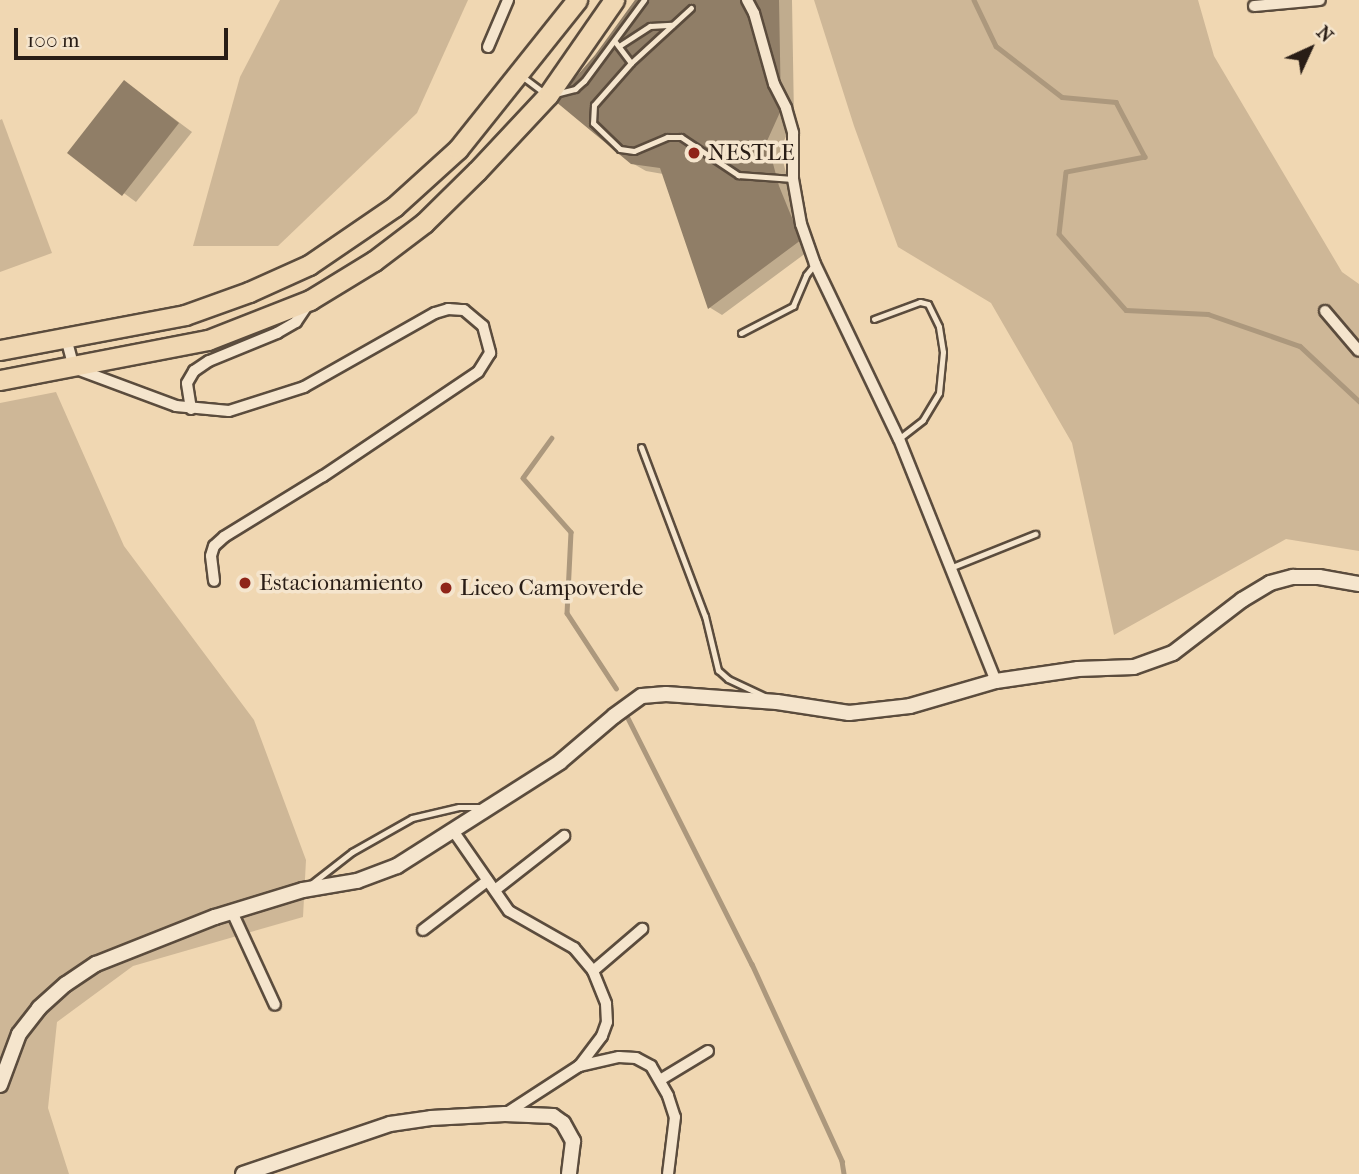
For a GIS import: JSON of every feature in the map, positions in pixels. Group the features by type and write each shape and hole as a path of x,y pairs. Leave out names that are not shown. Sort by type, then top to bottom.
{"highway":[{"path":"0,350 185,315 249,292 309,265 394,207 458,149 577,0"},
{"path":"0,380 74,368 208,340 310,300 374,261 424,223 548,95 614,0"}],"street":[{"path":"488,47 508,0"},
{"path":"747,0 754,13 774,84 786,108 793,134 793,179 801,224 815,264 899,439 996,681"},
{"path":"1254,6 1320,0"},
{"path":"191,409 187,383 194,371 209,361 277,334 296,322 310,300"},
{"path":"66,338 74,368 153,398 191,409 229,411 304,387 435,313 448,309 464,310 483,326 490,353 478,372 323,476 224,537 214,546 211,556 214,582"},
{"path":"1325,311 1359,351"},
{"path":"0,1085 19,1034 39,1008 66,984 96,964 232,912 303,890 357,881 397,866 560,762 642,696 666,694 777,702 849,713 909,706 996,681 1079,669 1134,667 1173,653 1242,600 1270,583 1293,577 1319,577 1359,584"},
{"path":"454,832 509,911 574,948 593,971 606,1004 607,1022 603,1036 579,1066 505,1114"},
{"path":"495,890 564,836"},
{"path":"423,930 487,881"},
{"path":"232,912 275,1005"},
{"path":"593,971 642,929"},
{"path":"660,1080 708,1051"},
{"path":"579,1066 619,1057 636,1058 651,1066 660,1080 675,1117 668,1174"},
{"path":"243,1174 390,1124 505,1114 553,1116 563,1123 573,1141 569,1174"}],"lane":[{"path":"519,74 548,95 575,89 616,43 644,0"},
{"path":"691,8 631,63 594,105 593,123 620,149 634,151 667,137 681,137 738,174 793,179"},
{"path":"616,43 650,26 672,25"},
{"path":"616,43 631,63"},
{"path":"741,333 793,306 806,275 815,264"},
{"path":"874,320 920,302 928,304 939,327 943,352 939,393 923,420 899,439"},
{"path":"641,447 705,615 718,670 727,679 777,702"},
{"path":"950,568 1035,534"},
{"path":"303,890 352,852 412,818 459,807 493,807"}],"shaded area":[{"path":"280,0 468,0 417,113 278,246 193,246 240,77"},
{"path":"814,0 1198,0 1214,56 1342,272 1359,284 1359,551 1286,539 1114,635 1072,443 991,303 898,247 854,126"},
{"path":"2,119 52,253 0,272 0,120"},
{"path":"56,392 124,546 254,720 306,860 303,917 133,966 57,1022 48,1108 69,1174 0,1174 0,403"}],"building":[{"name":"NESTLE","path":"635,0 779,0 781,110 767,141 779,186 801,240 708,309 660,168 631,164 555,101 595,55"},
{"path":"124,80 179,123 122,196 67,153"}],"waterway":[{"path":"974,0 996,46 1062,97 1116,102 1145,157 1066,172 1059,234 1126,310 1208,314 1300,346 1359,401"},
{"path":"552,438 523,478 571,532 567,613 616,688"},
{"path":"627,716 752,964 842,1161 844,1174"}],"place":[{"name":"NESTLE","path":"694,153"},
{"name":"Estacionamiento","path":"245,583"},
{"name":"Liceo Campoverde","path":"446,588"}]}
